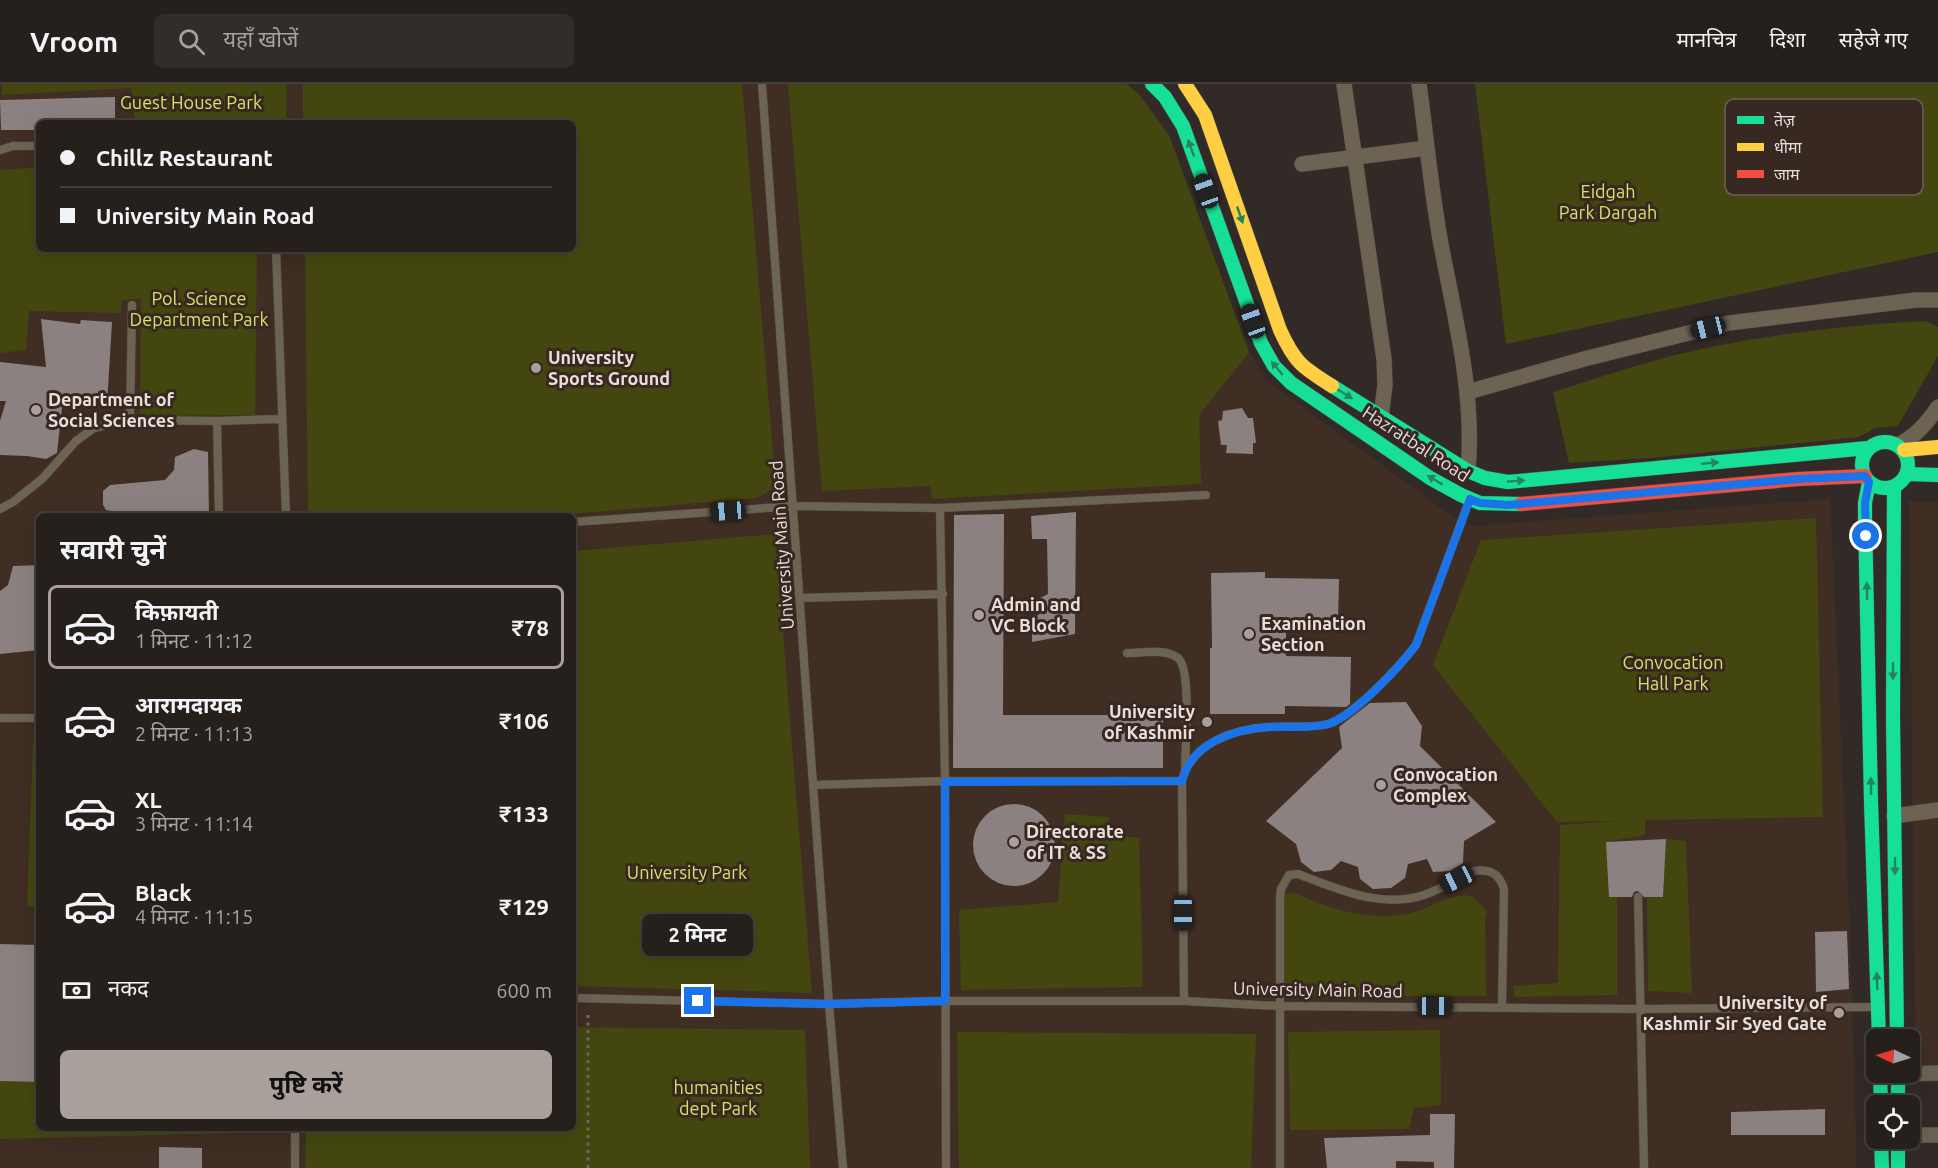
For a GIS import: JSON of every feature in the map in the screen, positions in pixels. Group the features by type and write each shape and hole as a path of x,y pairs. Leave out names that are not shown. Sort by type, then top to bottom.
{"main road":[{"name":"Hazratbal Road","path":"1152,84 1165,98 1183,126 1261,343 1274,366 1291,383 1430,478 1480,503 1508,505 1798,479 1867,479"},
{"name":"Hazratbal Road","path":"1185,84 1205,115 1280,330 1291,354 1305,369 1468,471 1485,478 1508,482 1868,448"},
{"path":"1878,1029 1865,511 1867,479 1862,461 1868,448 1882,441 1901,447 1938,447"},
{"path":"1867,479 1884,488 1894,487 1902,482 1907,474 1908,457 1901,447"},
{"path":"1466,497 1468,471"},
{"path":"1907,474 1938,475"},
{"path":"1894,487 1893,717 1897,1029"},
{"path":"1881,1149 1882,1168"},
{"path":"1898,1149 1898,1168"}],"street":[{"path":"1344,84 1384,359 1381,417"},
{"path":"1419,84 1440,237 1468,392 1470,447 1468,471"},
{"path":"1302,164 1427,147"},
{"path":"1468,392 1584,359 1729,323 1906,301 1938,300"},
{"path":"1901,447 1926,424 1938,407"},
{"path":"1894,816 1938,810"},
{"path":"1920,1072 1938,1072"},
{"path":"1920,1135 1938,1135"}],"lane":[{"name":"University Main Road","path":"762,84 843,1168"},
{"path":"0,150 13,146 36,146"},
{"path":"276,252 286,513"},
{"path":"130,420 132,305"},
{"path":"0,509 13,502 42,479 76,441 94,428 130,420 281,419"},
{"path":"217,421 219,513"},
{"path":"576,522 794,506 940,508 1206,495"},
{"path":"1185,770 1192,759 1222,737 1268,727 1319,726 1329,723 1352,710 1406,658 1416,645 1466,497"},
{"path":"940,508 945,782 946,1168"},
{"path":"801,598 942,594"},
{"path":"1127,653 1169,654 1179,658 1186,675 1185,770 1182,781 1184,1001"},
{"path":"0,718 36,718"},
{"path":"814,785 1182,781"},
{"path":"1280,1168 1280,898 1281,889 1289,875 1298,874 1356,895 1388,900 1423,895 1474,871 1482,870 1497,874 1504,889 1502,1007"},
{"path":"1638,897 1644,1168"},
{"name":"University Main Road","path":"576,998 830,1004 945,1001 1184,1001 1279,1006 1641,1009 1877,1007"},
{"path":"295,1131 295,1168"}],"path":[{"path":"588,998 588,1168"}],"shaded area":[{"name":"University of Kashmir","path":"0,84 1126,84 1138,93 1169,135 1249,352 1267,381 1452,516 1472,526 1830,499 1850,932 1857,1168 0,1168"},
{"path":"1909,501 1938,503 1938,1082 1920,1083 1920,1029 1915,1029"}],"green space":[{"name":"Guest House Park","path":"2,84 287,84 286,120 135,120 131,88 2,95"},
{"name":"University Sports Ground","path":"303,84 742,84 776,487 757,498 576,513 308,513 305,252 576,252 576,120 303,120"},
{"path":"788,84 1126,84 1138,93 1169,135 1249,352 1199,415 1201,484 932,499 930,486 822,491"},
{"name":"Eidgah Park Dargah","path":"1475,84 1938,84 1938,252 1506,344"},
{"name":"Pol. Science Department Park","path":"36,167 36,252 257,252 255,415 140,416 141,298 121,301 121,313 29,311 26,350 0,353 0,170"},
{"path":"1925,321 1938,327 1938,356 1898,426 1875,428 1859,437 1651,458 1569,463 1553,392 1658,360 1722,345 1809,331"},
{"name":"Convocation Hall Park","path":"1816,518 1823,817 1645,820 1645,835 1606,842 1617,897 1617,995 1514,997 1513,986 1558,983 1560,825 1619,821 1557,822 1433,665 1481,540"},
{"name":"University Park","path":"775,534 812,993 576,986 576,551"},
{"path":"33,742 36,742 36,906 27,906"},
{"path":"1065,814 1109,817 1108,834 1139,838 1143,987 961,990 959,910 1058,902"},
{"path":"1666,839 1686,841 1692,993 1648,991 1647,897 1663,897"},
{"path":"1296,893 1340,910 1374,916 1406,914 1453,897 1473,897 1487,911 1485,920 1486,996 1283,996 1283,897 1286,894"},
{"name":"humanities dept Park","path":"576,1027 805,1030 810,1168 305,1168 306,1131 576,1131"},
{"path":"1440,1030 1441,1105 1414,1108 1409,1129 1290,1130 1288,1032"},
{"path":"957,1032 1256,1034 1251,1168 959,1168"},
{"path":"0,1081 36,1082 36,1131 273,1131 273,1132 0,1139"}],"building":[{"path":"115,97 115,120 36,120 36,130 1,130 0,100"},
{"name":"Department of Social Sciences","path":"41,319 80,324 81,320 112,322 107,405 62,408 57,453 46,459 0,455 0,421 6,401 0,401 0,362 46,367"},
{"path":"1242,408 1248,418 1253,418 1256,443 1253,443 1253,454 1226,453 1227,445 1221,445 1218,421 1222,420 1223,411"},
{"path":"194,449 208,452 209,513 120,513 106,510 103,505 103,491 110,485 165,480 174,470 175,457"},
{"path":"1076,512 1075,634 1032,642 1032,617 1039,615 1038,599 1048,594 1047,539 1032,539 1031,516"},
{"name":"Admin and VC Block","path":"1004,514 1003,715 1163,715 1163,768 953,768 954,515"},
{"path":"36,565 36,650 0,654 0,591 8,585 13,566"},
{"name":"Examination Section","path":"1265,572 1265,578 1339,579 1338,621 1286,620 1286,656 1351,657 1350,704 1346,707 1285,706 1285,714 1210,714 1211,573"},
{"name":"Convocation Complex","path":"1406,702 1422,726 1420,746 1496,822 1464,841 1463,863 1450,871 1433,872 1427,859 1408,864 1405,878 1391,888 1373,889 1360,879 1358,867 1341,861 1331,870 1314,872 1301,862 1296,844 1266,821 1342,748 1339,727 1370,703"},
{"name":"Directorate of IT & SS","path":"1014,804 1030,807 1043,816 1052,829 1055,845 1052,861 1043,874 1030,883 1014,886 998,883 985,874 976,861 973,845 976,829 985,816 998,807"},
{"path":"1666,839 1663,897 1644,897 1638,891 1634,892 1632,897 1609,897 1606,842"},
{"path":"1847,931 1849,989 1816,992 1815,932"},
{"path":"0,944 36,945 36,1082 0,1081"},
{"path":"1825,1109 1825,1135 1731,1135 1731,1112"},
{"path":"1430,1114 1455,1114 1454,1168 1434,1168 1434,1162 1396,1161 1396,1168 1327,1168 1324,1138 1430,1135"},
{"path":"159,1147 202,1148 202,1168 159,1168"}],"traffic: fast":[{"path":"1152,84 1165,97 1183,126 1261,343 1274,366 1291,383 1430,478 1480,503 1521,504"},
{"path":"1332,386 1468,471 1485,478 1508,482 1868,448"},
{"path":"1885,442 1894,443 1901,449 1907,456 1908,465 1907,474 1901,481 1894,487 1885,488 1876,487 1869,481 1863,474 1862,465 1863,456 1869,449 1876,443 1885,442"},
{"path":"1907,474 1938,475"},
{"path":"1869,482 1865,518 1879,1029"},
{"path":"1894,487 1893,717 1897,1029"},
{"path":"1880,1083 1881,1095"},
{"path":"1898,1083 1898,1095"},
{"path":"1881,1149 1882,1168"},
{"path":"1898,1149 1898,1168"}],"traffic: slow":[{"path":"1185,84 1205,115 1285,341 1300,363 1332,386"},
{"path":"1904,450 1938,447"}],"traffic: jam":[{"path":"1521,504 1798,479 1865,476"}],"place":[{"name":"University Sports Ground","path":"536,368"},
{"name":"Department of Social Sciences","path":"36,410"},
{"name":"Admin and VC Block","path":"979,615"},
{"name":"Examination Section","path":"1249,634"},
{"name":"University of Kashmir","path":"1207,722"},
{"name":"Convocation Complex","path":"1381,785"},
{"name":"Directorate of IT & SS","path":"1014,842"},
{"name":"University of Kashmir Sir Syed Gate","path":"1839,1013"}],"route":[{"path":"698,1001 830,1004 945,1001 945,782 1182,781 1185,770 1192,759 1222,737 1268,727 1319,726 1338,719 1365,698 1406,658 1416,645 1470,499 1480,503 1508,505 1798,479 1865,476 1869,482 1865,503 1866,536"}]}
